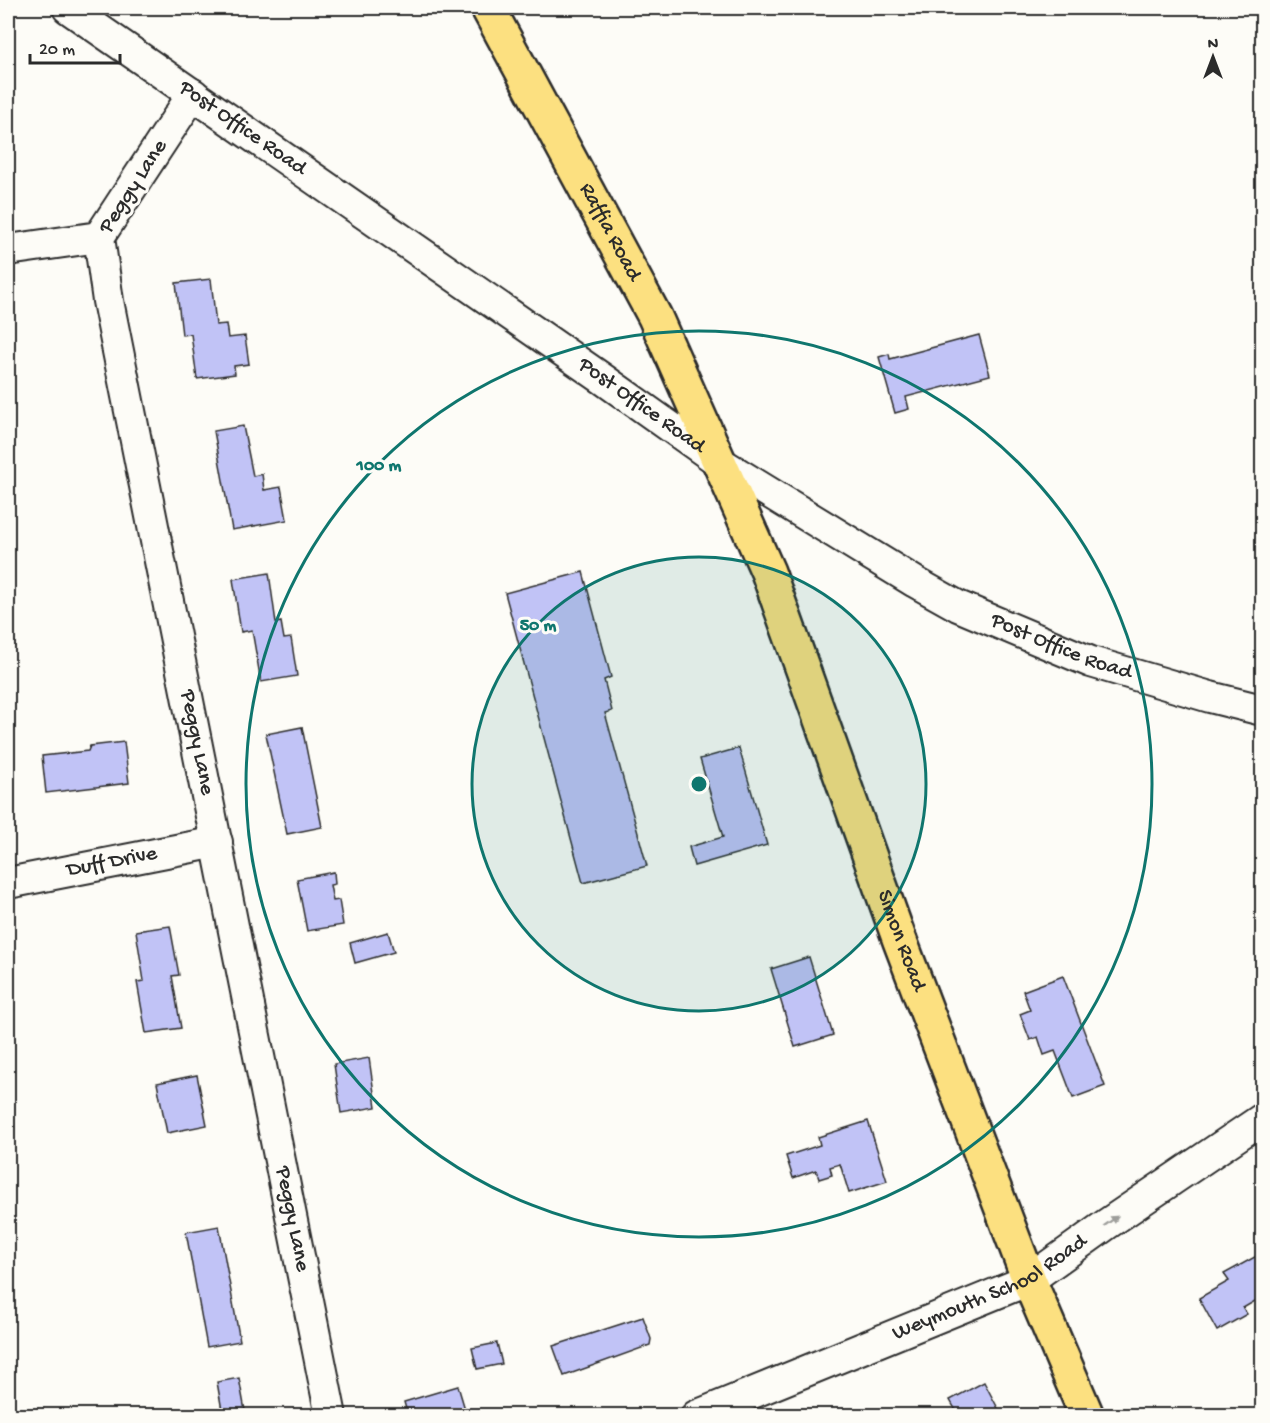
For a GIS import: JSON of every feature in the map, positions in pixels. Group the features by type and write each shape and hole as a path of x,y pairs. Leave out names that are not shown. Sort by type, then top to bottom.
{"main road":[{"name":"Raffia Road","path":"488,8 655,317 721,463"},
{"name":"Simon Road","path":"721,463 768,572 900,941 1029,1280 1088,1416"}],"street":[{"name":"Post Office Road","path":"68,8 721,463 915,582 969,610 1091,662 1263,710"},
{"name":"Peggy Lane","path":"193,94 99,237 108,301 331,1416"},
{"path":"8,250 99,237"},
{"name":"Duff Drive","path":"8,883 217,842"},
{"name":"Weymouth School Road","path":"696,1416 1029,1280 1107,1224 1263,1119"}],"building":[{"path":"211,279 216,325 226,324 228,338 245,336 249,364 234,366 235,374 197,379 191,334 182,335 176,283"},
{"path":"979,335 990,375 906,397 909,409 895,413 879,357 889,354 890,359"},
{"path":"243,426 253,476 262,474 264,490 281,487 287,520 232,530 214,431"},
{"path":"583,572 611,677 604,680 612,711 605,713 647,866 583,883 505,593"},
{"path":"269,573 276,623 281,622 284,639 291,638 297,676 261,682 252,630 241,632 233,579"},
{"path":"302,727 322,827 287,834 266,734"},
{"path":"124,742 129,783 46,793 42,756 88,751 90,746"},
{"path":"739,748 767,845 694,866 689,847 723,837 700,759"},
{"path":"8,770 12,794 8,795"},
{"path":"334,872 335,884 330,885 333,901 339,900 343,925 307,931 297,879"},
{"path":"170,926 179,975 172,976 181,1028 146,1033 137,982 144,981 136,931"},
{"path":"388,932 394,952 355,963 350,943"},
{"path":"809,957 833,1035 795,1047 771,969"},
{"path":"1063,976 1105,1086 1073,1098 1055,1051 1044,1055 1038,1037 1030,1040 1020,1014 1030,1010 1023,991"},
{"path":"369,1058 376,1107 341,1113 334,1064"},
{"path":"197,1075 207,1125 167,1133 157,1083"},
{"path":"868,1121 887,1181 849,1193 840,1164 830,1167 832,1175 819,1179 816,1170 793,1178 786,1156 820,1145 818,1137"},
{"path":"219,1226 240,1341 207,1347 186,1232"},
{"path":"1262,1253 1262,1297 1243,1308 1247,1314 1217,1331 1199,1298 1229,1281 1224,1274"},
{"path":"643,1317 651,1339 650,1345 564,1376 553,1346"},
{"path":"497,1343 502,1364 477,1369 472,1348"},
{"path":"239,1378 246,1416 223,1416 217,1382"},
{"path":"984,1382 1002,1416 959,1416 950,1400"},
{"path":"458,1386 467,1416 408,1416 404,1402"}]}
